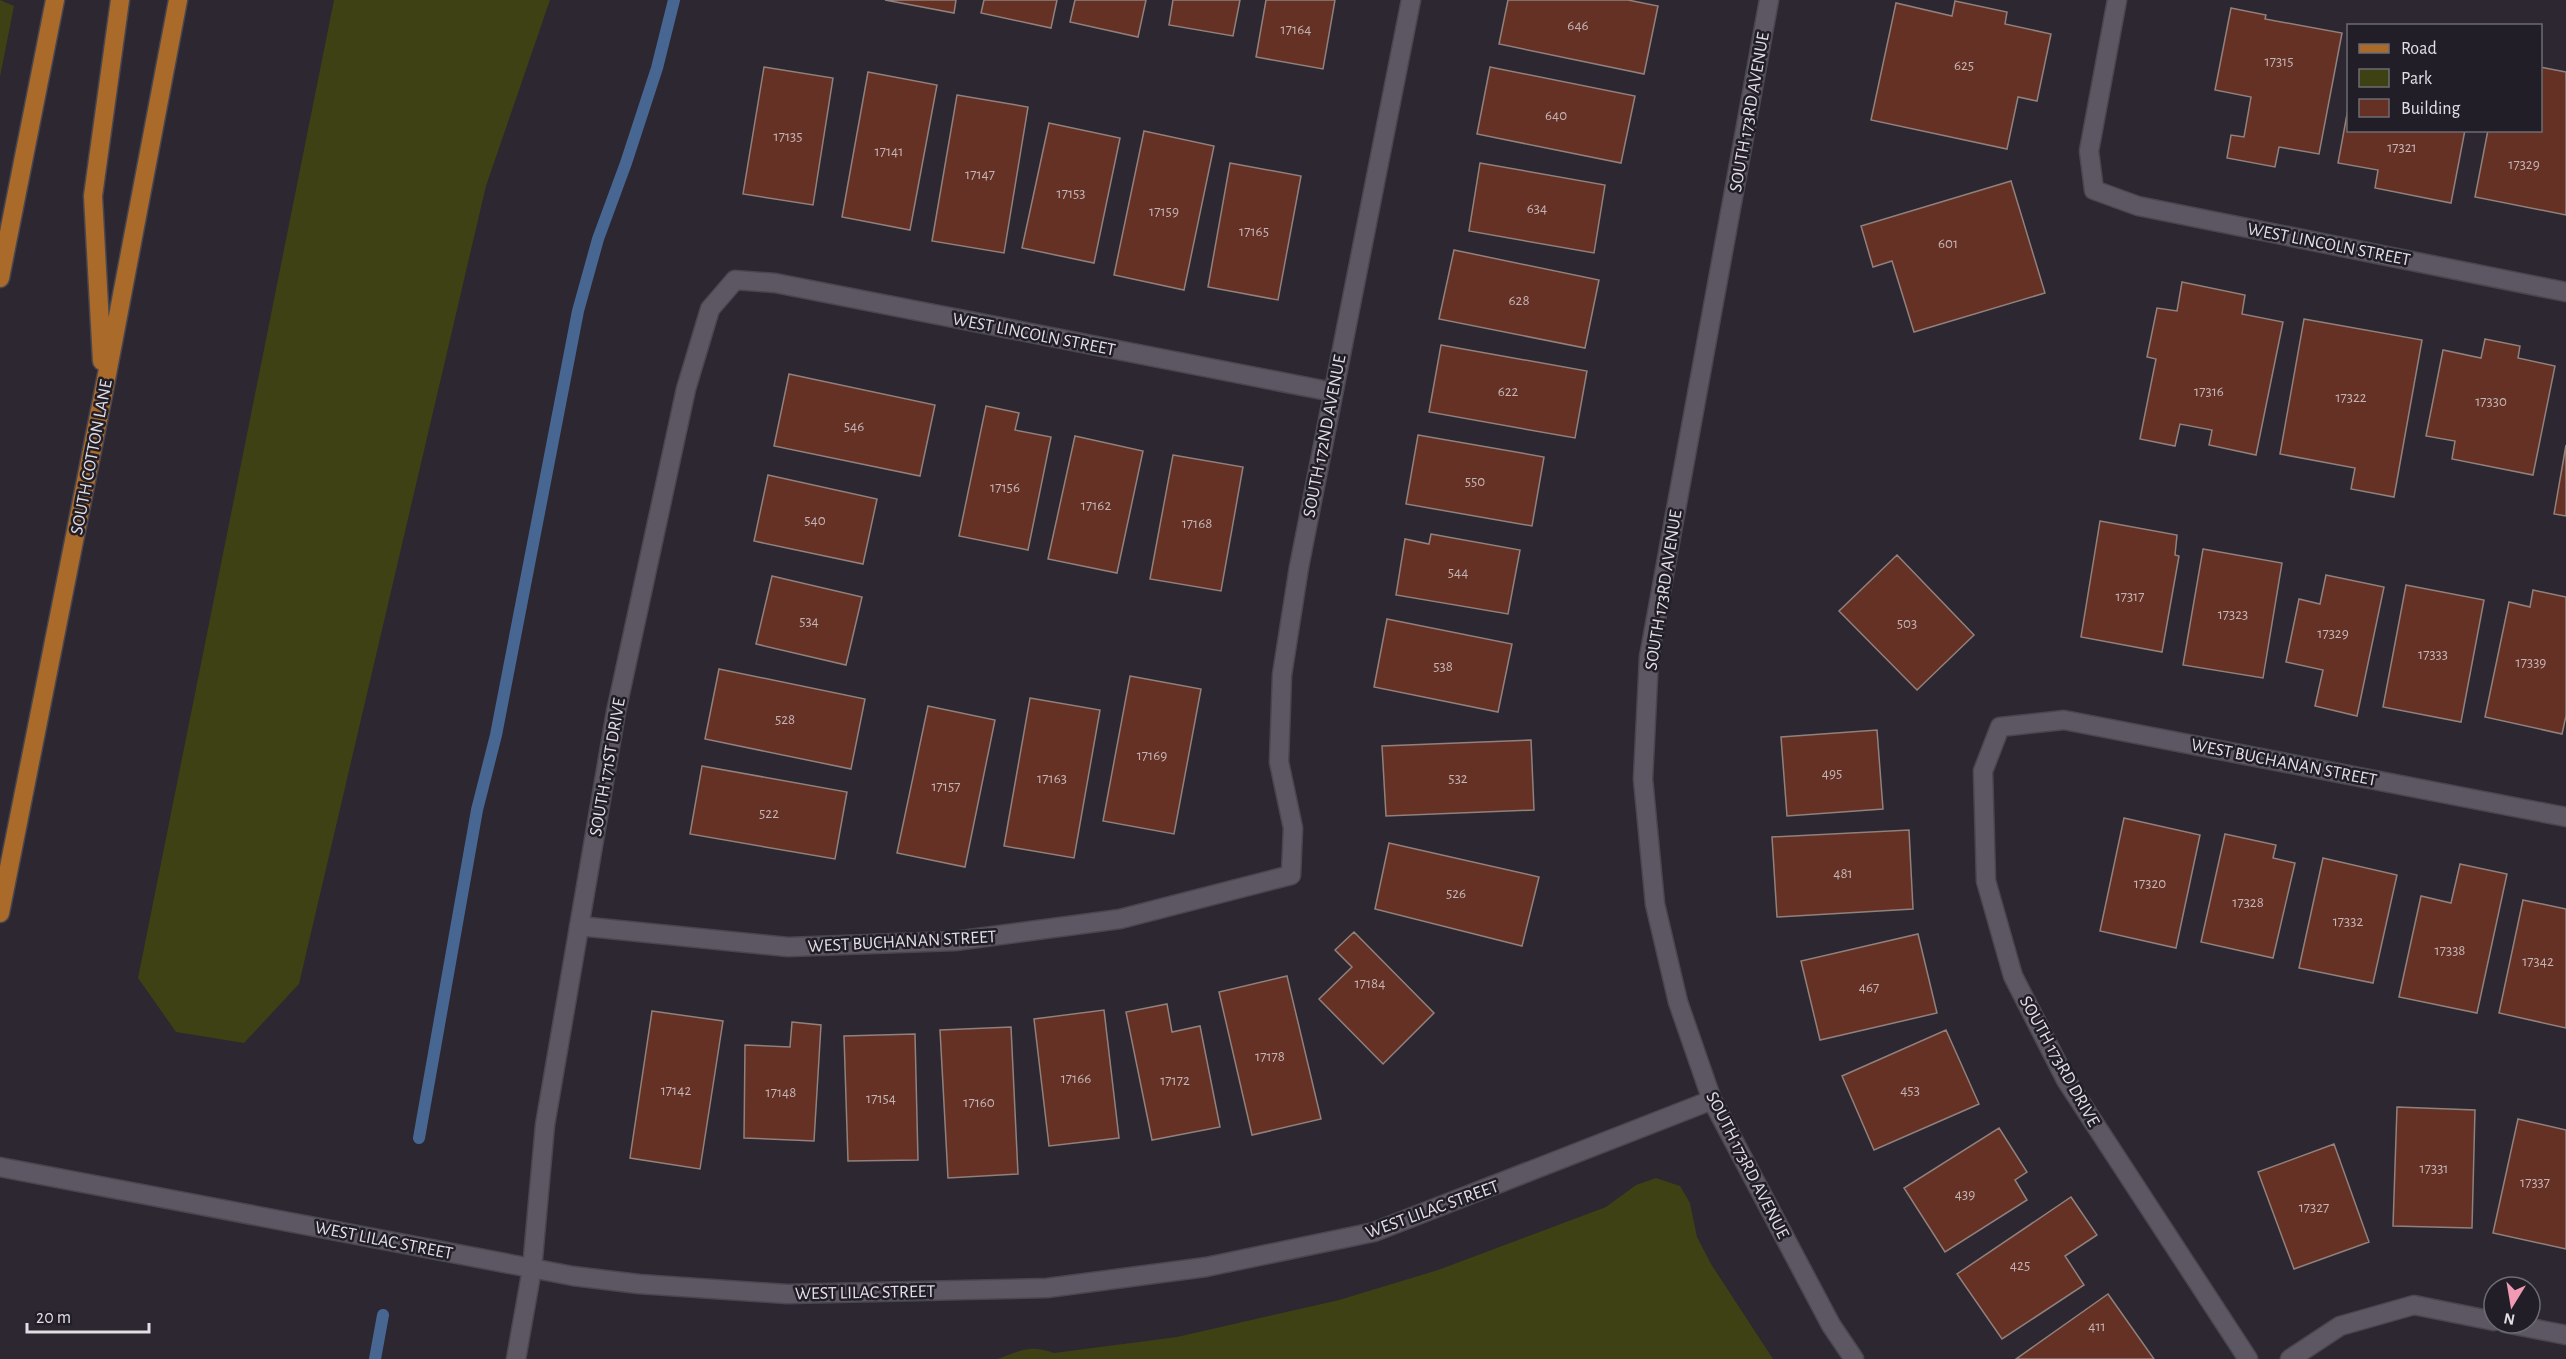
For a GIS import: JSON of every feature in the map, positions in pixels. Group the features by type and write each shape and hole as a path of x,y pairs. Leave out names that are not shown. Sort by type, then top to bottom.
{"main road":[{"path":"0,278 55,0"},
{"path":"104,390 93,196 120,0"},
{"name":"SOUTH COTTON LANE","path":"0,913 104,390 178,0"}],"street":[{"name":"SOUTH 172ND AVENUE","path":"1291,875 1293,828 1279,762 1282,675 1299,567 1411,0"},
{"name":"SOUTH 173RD AVENUE","path":"1769,0 1649,657 1643,779 1654,904 1678,1002 1712,1100 1831,1325 1854,1359"},
{"name":"WEST LINCOLN STREET","path":"2117,0 2089,151 2094,190 2138,206 2566,292"},
{"name":"WEST LINCOLN STREET","path":"735,280 776,283 1333,393"},
{"name":"SOUTH 171ST DRIVE","path":"516,1359 532,1269 545,1125 616,712 687,389 710,309 735,280"},
{"name":"WEST BUCHANAN STREET","path":"2000,727 2064,720 2566,817"},
{"name":"SOUTH 173RD DRIVE","path":"2000,727 1983,771 1986,881 2013,976 2066,1080 2248,1359"},
{"name":"WEST BUCHANAN STREET","path":"579,926 788,947 955,941 1120,919 1291,875"},
{"name":"WEST LILAC STREET","path":"0,1167 532,1269 639,1284 787,1294 1047,1288 1206,1267 1374,1232 1712,1100"},
{"path":"2290,1359 2340,1326 2414,1305 2482,1319"},
{"path":"2542,1330 2566,1335"}],"green space":[{"path":"0,0 14,6 0,77"},
{"path":"334,0 550,0 486,186 299,984 244,1043 176,1032 138,978"},
{"path":"1656,1178 1680,1186 1690,1203 1697,1237 1711,1264 1773,1359 997,1359 1031,1349 1054,1353 1177,1337 1339,1300 1438,1270 1606,1207 1636,1185"}],"building":[{"path":"885,0 956,0 954,13"},
{"path":"984,0 1057,0 1051,28 981,13"},
{"path":"1075,0 1146,0 1138,37 1070,22"},
{"path":"1173,0 1240,0 1233,36 1169,25"},
{"path":"1266,0 1335,0 1323,69 1256,57"},
{"path":"1508,0 1628,0 1658,6 1644,74 1499,44"},
{"path":"1955,1 2007,12 2005,24 2051,34 2037,101 2018,97 2007,149 1871,120 1896,3 1952,16"},
{"path":"2231,8 2266,15 2265,19 2342,33 2319,154 2279,147 2275,167 2227,158 2231,135 2244,137 2251,97 2215,90"},
{"path":"764,67 833,78 813,205 743,194"},
{"path":"1490,67 1635,96 1621,163 1477,134"},
{"path":"2542,67 2566,72 2566,215 2475,197 2488,132 2542,132"},
{"path":"868,72 937,85 910,230 842,217"},
{"path":"957,95 1028,107 1004,253 932,241"},
{"path":"2347,114 2347,132 2465,132 2451,203 2375,188 2378,170 2338,163"},
{"path":"1049,123 1120,138 1094,263 1022,248"},
{"path":"1144,131 1214,146 1184,290 1114,275"},
{"path":"1230,163 1301,176 1278,300 1208,287"},
{"path":"1480,163 1605,185 1594,253 1469,231"},
{"path":"2011,181 2045,293 1914,332 1892,261 1873,267 1861,226"},
{"path":"1454,250 1599,280 1585,348 1439,319"},
{"path":"2182,282 2245,295 2242,314 2283,322 2256,455 2209,445 2212,430 2180,424 2175,446 2140,439 2156,359 2147,357 2157,308 2177,311"},
{"path":"2304,319 2422,340 2394,497 2351,489 2355,468 2280,454"},
{"path":"2485,339 2520,346 2518,358 2555,366 2533,475 2452,459 2455,441 2426,436 2443,350 2481,358"},
{"path":"1441,345 1587,371 1575,438 1429,412"},
{"path":"789,374 935,405 920,476 774,446"},
{"path":"986,406 1019,413 1015,430 1051,437 1028,550 959,536"},
{"path":"1418,435 1544,457 1532,526 1406,504"},
{"path":"1075,436 1143,451 1117,573 1048,559"},
{"path":"2566,445 2566,516 2554,514"},
{"path":"1173,455 1243,467 1221,591 1150,579"},
{"path":"768,475 877,499 863,564 754,541"},
{"path":"2100,521 2177,535 2175,555 2179,556 2162,652 2081,637"},
{"path":"1431,534 1520,550 1508,614 1396,595 1405,539 1429,544"},
{"path":"2203,549 2282,563 2263,678 2183,665"},
{"path":"1897,555 1974,635 1917,690 1839,611"},
{"path":"2326,575 2384,587 2357,716 2315,706 2323,670 2286,662 2299,599 2320,604"},
{"path":"772,576 862,597 846,665 756,644"},
{"path":"2406,585 2484,600 2461,722 2383,707"},
{"path":"2533,590 2566,597 2566,716 2562,734 2485,717 2509,602 2530,607"},
{"path":"1387,619 1512,644 1498,712 1374,687"},
{"path":"719,669 865,699 851,769 705,739"},
{"path":"1130,676 1201,689 1174,834 1103,821"},
{"path":"1030,698 1100,710 1074,858 1004,846"},
{"path":"928,706 995,720 965,867 897,853"},
{"path":"1877,730 1883,809 1787,816 1781,737"},
{"path":"1531,740 1534,810 1386,816 1382,746"},
{"path":"702,766 847,792 835,859 690,834"},
{"path":"2124,818 2200,835 2176,948 2100,931"},
{"path":"1909,830 1913,909 1777,917 1772,837"},
{"path":"2225,834 2276,845 2273,858 2295,863 2273,958 2201,942"},
{"path":"1389,843 1539,877 1522,946 1375,909"},
{"path":"2323,858 2397,875 2373,983 2299,968"},
{"path":"2460,864 2507,874 2477,1013 2399,997 2421,896 2451,903"},
{"path":"2523,900 2566,909 2566,1028 2499,1013"},
{"path":"1354,932 1434,1013 1383,1064 1319,999 1352,967 1335,950"},
{"path":"1918,934 1937,1013 1820,1040 1801,961"},
{"path":"1287,976 1321,1119 1252,1135 1219,992"},
{"path":"1167,1004 1172,1032 1200,1026 1220,1127 1152,1140 1126,1012"},
{"path":"1104,1010 1119,1138 1049,1146 1034,1019"},
{"path":"652,1011 723,1021 700,1169 630,1158"},
{"path":"792,1022 821,1025 814,1141 744,1138 745,1045 790,1047"},
{"path":"1011,1027 1018,1174 948,1178 940,1030"},
{"path":"1946,1030 1979,1104 1874,1150 1842,1076"},
{"path":"915,1034 918,1160 848,1161 844,1036"},
{"path":"2397,1107 2475,1110 2472,1228 2393,1226"},
{"path":"2518,1119 2566,1130 2566,1249 2493,1233"},
{"path":"1999,1128 2027,1172 2015,1180 2027,1200 1945,1252 1904,1188"},
{"path":"2334,1144 2369,1242 2294,1269 2258,1172"},
{"path":"2071,1197 2097,1235 2065,1256 2084,1285 2002,1339 1957,1274"},
{"path":"2108,1294 2154,1359 2016,1359"}],"waterway":[{"path":"419,1138 477,810 496,735 578,311 598,239 657,68 674,0"},
{"path":"375,1359 383,1315"}]}
